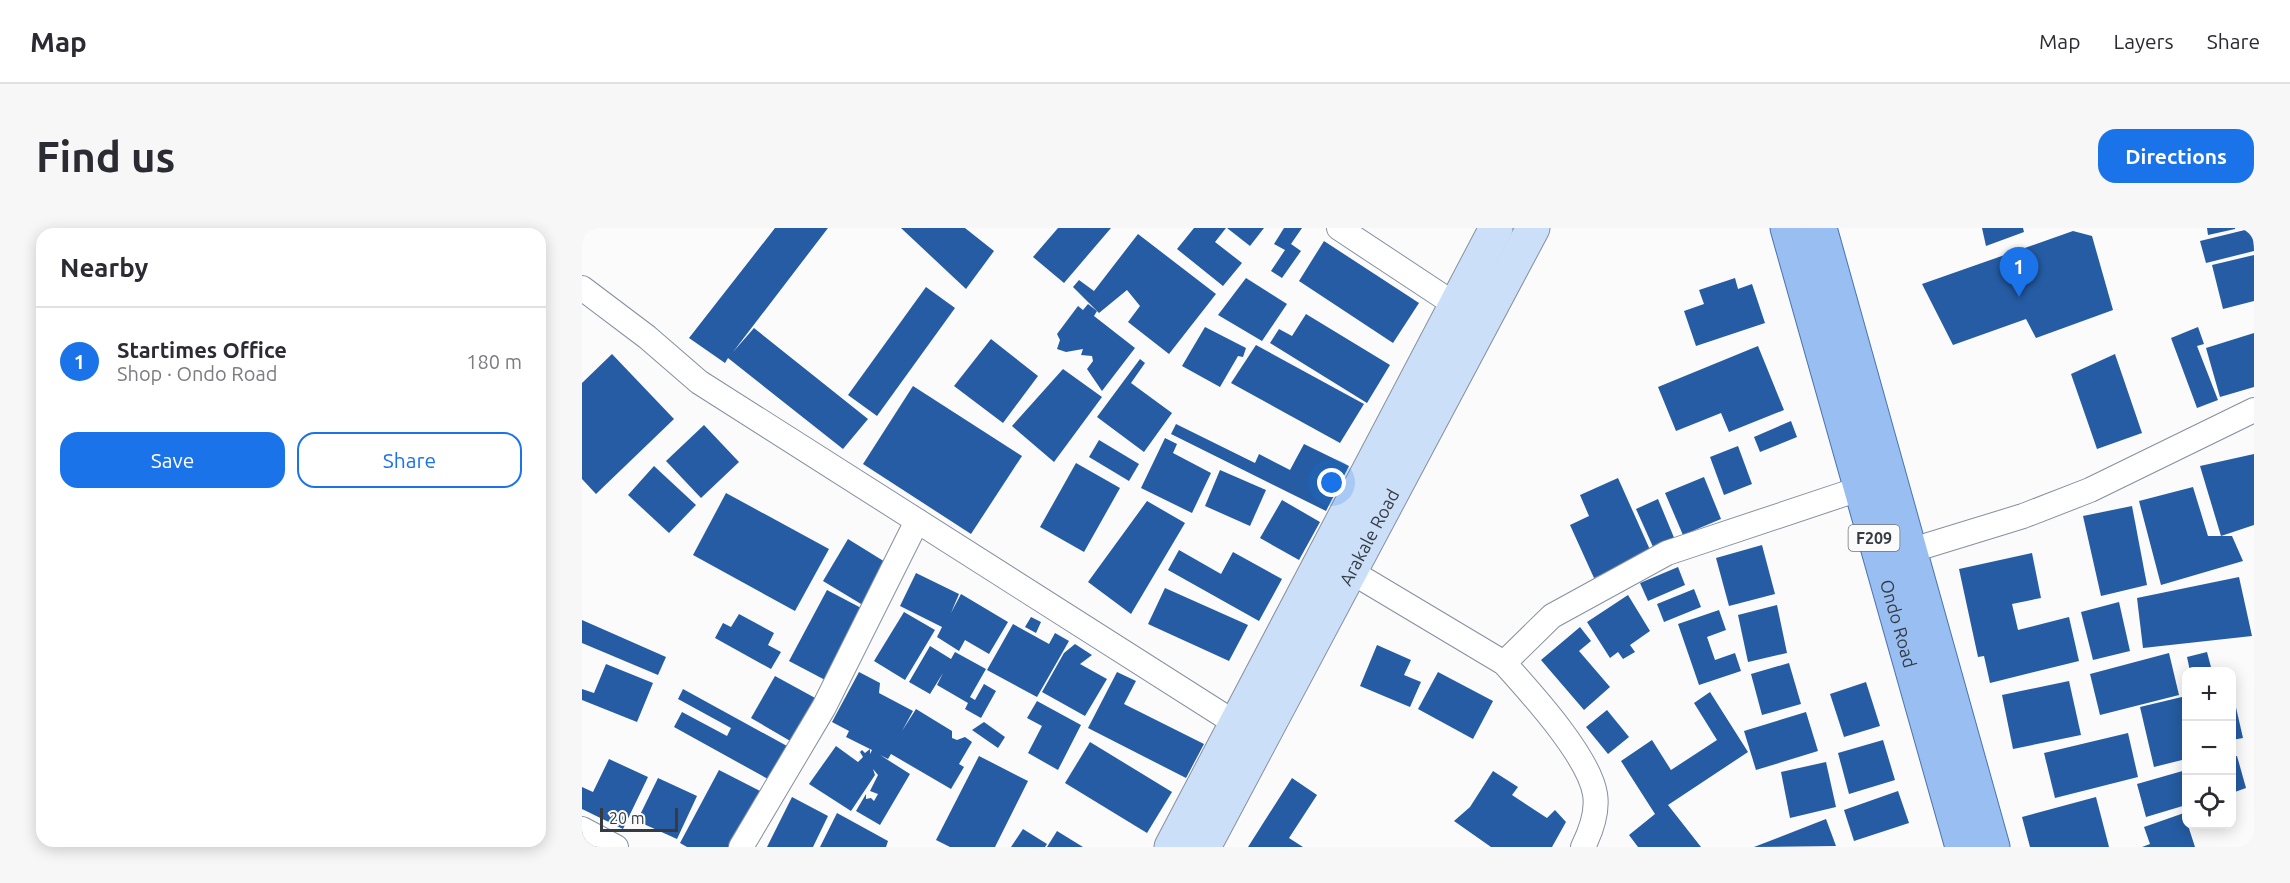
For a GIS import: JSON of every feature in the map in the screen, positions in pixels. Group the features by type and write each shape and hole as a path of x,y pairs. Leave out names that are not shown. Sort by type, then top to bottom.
{"main road":[{"name":"Arakale Road","path":"1171,847 1454,304 1496,228"},
{"name":"Arakale Road","path":"1204,847 1533,228"},
{"name":"Ondo Road","path":"1786,228 1859,489 1896,554 1993,847"},
{"name":"Ondo Road","path":"1820,228 1962,847"}],"street":[{"path":"1339,228 1454,304"},
{"path":"582,288 647,337 699,382 1235,723"},
{"path":"1896,554 2023,516 2090,490 2254,410"},
{"path":"1504,663 1552,616 1667,553 1859,489"},
{"path":"741,847 824,707 917,520"},
{"path":"1350,571 1504,663 1580,756 1595,793 1594,817 1583,847"},
{"path":"582,829 616,847"}],"building":[{"path":"775,228 828,228 733,352 754,328 868,419 843,449 728,358 725,363 689,338"},
{"path":"901,228 965,228 994,251 966,289"},
{"path":"1058,228 1111,228 1064,283 1033,257"},
{"path":"1194,228 1226,228 1215,242 1242,263 1223,286 1177,249"},
{"path":"1227,228 1264,228 1250,246"},
{"path":"1284,228 1302,228 1291,244 1301,251 1282,278 1271,271 1285,250 1274,244"},
{"path":"1982,228 2023,228 2024,232 1986,246"},
{"path":"2207,228 2235,228 2235,229 2208,235"},
{"path":"2253,228 2254,251 2206,263 2200,241"},
{"path":"2073,231 2092,236 2113,310 2036,338 2026,319 1953,345 1922,284"},
{"path":"1138,234 1216,294 1169,354 1128,322 1140,306 1127,290 1099,313 1073,287 1079,280 1094,291"},
{"path":"1324,241 1419,303 1393,343 1299,281"},
{"path":"2254,255 2254,301 2223,309 2212,265"},
{"path":"1246,278 1287,304 1262,341 1218,315"},
{"path":"1735,278 1738,289 1752,284 1765,323 1696,346 1684,311 1704,304 1699,290"},
{"path":"926,287 955,308 877,416 848,395"},
{"path":"1088,304 1097,311 1094,316 1135,348 1102,391 1087,369 1093,361 1092,356 1081,355 1083,349 1066,352 1057,349 1060,340 1057,334 1078,306 1083,310"},
{"path":"1306,314 1390,365 1367,403 1270,343 1279,329 1292,336"},
{"path":"1205,327 1246,348 1243,357 1238,356 1220,387 1182,366"},
{"path":"2198,327 2204,344 2197,346 2218,400 2197,408 2171,338"},
{"path":"2254,333 2254,387 2220,397 2206,348"},
{"path":"991,339 1038,376 1003,423 954,386"},
{"path":"1256,345 1364,404 1340,443 1231,383"},
{"path":"1758,346 1784,410 1729,432 1721,413 1676,431 1658,387"},
{"path":"612,354 674,419 596,494 582,479 582,383"},
{"path":"2115,354 2142,433 2097,449 2071,374"},
{"path":"1140,359 1145,363 1131,383 1172,413 1144,452 1097,417"},
{"path":"1063,369 1102,397 1054,462 1012,426"},
{"path":"913,386 1022,456 971,534 863,464"},
{"path":"1791,421 1797,437 1760,452 1754,437"},
{"path":"1176,424 1255,463 1259,454 1290,470 1304,444 1349,466 1326,511 1171,434"},
{"path":"704,425 739,462 701,498 666,461"},
{"path":"1165,438 1177,444 1173,453 1211,473 1192,513 1141,488"},
{"path":"1099,440 1139,464 1129,481 1089,457"},
{"path":"1738,446 1752,484 1724,495 1710,457"},
{"path":"2254,454 2254,525 2221,536 2200,466"},
{"path":"1076,463 1120,488 1084,552 1040,527"},
{"path":"654,466 696,505 669,533 628,495"},
{"path":"1220,470 1266,490 1250,526 1205,506"},
{"path":"1704,477 1721,519 1683,535 1665,493"},
{"path":"1618,478 1651,552 1594,578 1570,525 1589,516 1580,495"},
{"path":"2193,487 2208,536 2232,536 2243,561 2161,585 2139,501"},
{"path":"726,493 829,549 795,611 693,555"},
{"path":"1658,499 1675,540 1654,549 1636,509"},
{"path":"1282,500 1320,522 1299,560 1260,538"},
{"path":"1147,501 1185,523 1131,614 1088,582"},
{"path":"2132,506 2147,585 2101,596 2083,516"},
{"path":"848,539 890,565 866,607 823,581"},
{"path":"1762,545 1775,594 1729,606 1716,558"},
{"path":"1179,550 1221,574 1233,552 1282,579 1259,621 1168,570"},
{"path":"2032,553 2041,598 2012,604 2018,630 2069,617 2079,661 1990,683 1984,656 1978,657 1959,569"},
{"path":"1678,567 1685,585 1648,601 1640,583"},
{"path":"916,573 959,594 951,613 961,594 1008,622 989,654 965,640 959,651 937,637 942,627 900,606"},
{"path":"2239,577 2252,636 2143,648 2137,598"},
{"path":"1165,588 1248,625 1229,661 1148,624"},
{"path":"1694,589 1701,607 1664,622 1657,604"},
{"path":"827,590 865,610 827,681 789,661"},
{"path":"1628,595 1650,631 1630,645 1635,652 1623,659 1618,652 1610,658 1587,622"},
{"path":"2119,602 2130,651 2093,660 2081,612"},
{"path":"1777,605 1787,653 1748,662 1738,615"},
{"path":"1719,610 1726,630 1707,637 1715,660 1735,653 1741,671 1699,685 1678,624"},
{"path":"904,612 935,630 905,680 874,661"},
{"path":"739,614 774,633 768,645 781,652 771,669 715,638 723,623 731,627"},
{"path":"1031,617 1041,622 1036,633 1025,627"},
{"path":"582,620 666,657 658,675 582,643"},
{"path":"1013,624 1049,644 1055,633 1069,641 1037,697 987,670"},
{"path":"1580,627 1591,641 1579,651 1610,687 1584,710 1541,660"},
{"path":"1075,644 1092,655 1080,664 1107,679 1085,716 1042,692 1064,653"},
{"path":"1377,645 1411,660 1404,675 1421,682 1410,707 1360,686"},
{"path":"930,646 951,659 955,652 986,669 970,697 975,700 984,684 996,691 981,718 965,709 968,703 937,685 943,673 930,694 909,682"},
{"path":"2207,652 2211,667 2189,667 2187,657"},
{"path":"2169,653 2179,695 2100,715 2090,674"},
{"path":"1789,663 1801,704 1762,715 1751,674"},
{"path":"606,664 653,683 637,722 582,700 582,689 594,693"},
{"path":"859,672 880,683 879,693 913,711 902,731 916,709 952,731 952,738 957,740 965,737 972,742 959,764 964,767 951,789 891,754 888,759 880,755 910,774 880,825 856,811 866,794 866,799 871,798 874,801 878,794 870,791 878,775 873,769 875,775 851,811 809,784 836,746 858,762 863,757 860,752 862,750 865,753 870,749 846,737 849,731 832,722"},
{"path":"1117,672 1136,681 1124,704 1204,744 1186,778 1088,728"},
{"path":"1438,672 1493,701 1473,739 1418,709"},
{"path":"775,676 817,699 792,742 751,718"},
{"path":"2069,681 2081,735 2013,749 2002,695"},
{"path":"1866,682 1880,726 1844,737 1830,694"},
{"path":"683,689 787,746 768,779 674,727 682,712 727,736 731,728 678,699"},
{"path":"1710,692 1748,752 1668,805 1701,847 1638,847 1629,835 1655,814 1621,761 1652,740 1671,770 1717,740 1694,703"},
{"path":"2182,697 2182,760 2154,767 2140,707"},
{"path":"1037,701 1081,725 1058,770 1028,753 1042,726 1027,718"},
{"path":"2236,707 2243,738 2236,739"},
{"path":"1607,710 1629,737 1608,754 1586,727"},
{"path":"1806,712 1818,751 1756,770 1744,731"},
{"path":"984,722 1005,737 998,748 972,730"},
{"path":"2128,733 2138,777 2055,798 2044,753"},
{"path":"1883,740 1895,780 1849,794 1838,753"},
{"path":"1090,742 1172,792 1147,833 1065,783"},
{"path":"979,756 1028,781 995,847 950,847 936,840"},
{"path":"2236,756 2246,788 2236,792 2236,775"},
{"path":"609,759 648,777 623,829 582,809 582,787 593,792"},
{"path":"1826,762 1836,807 1790,818 1781,772"},
{"path":"719,770 764,793 735,847 687,847 680,843"},
{"path":"1493,771 1518,787 1512,795 1547,818 1555,810 1566,822 1552,847 1491,847 1454,821 1470,807"},
{"path":"2182,771 2182,806 2146,817 2137,784"},
{"path":"658,778 697,796 677,839 637,821"},
{"path":"1292,778 1317,795 1289,838 1303,847 1248,847"},
{"path":"1898,791 1909,823 1854,841 1844,810"},
{"path":"792,797 828,816 813,847 767,847"},
{"path":"2096,797 2109,847 2030,847 2022,817"},
{"path":"837,813 888,841 886,847 820,847"},
{"path":"2182,814 2182,829 2189,829 2195,847 2142,847 2150,844 2144,827"},
{"path":"1826,819 1836,846 1754,847"},
{"path":"1023,829 1047,844 1045,847 1011,847"},
{"path":"1057,831 1083,847 1047,847"}],"place":[{"name":"Startimes Office","path":"2019,297"}]}
